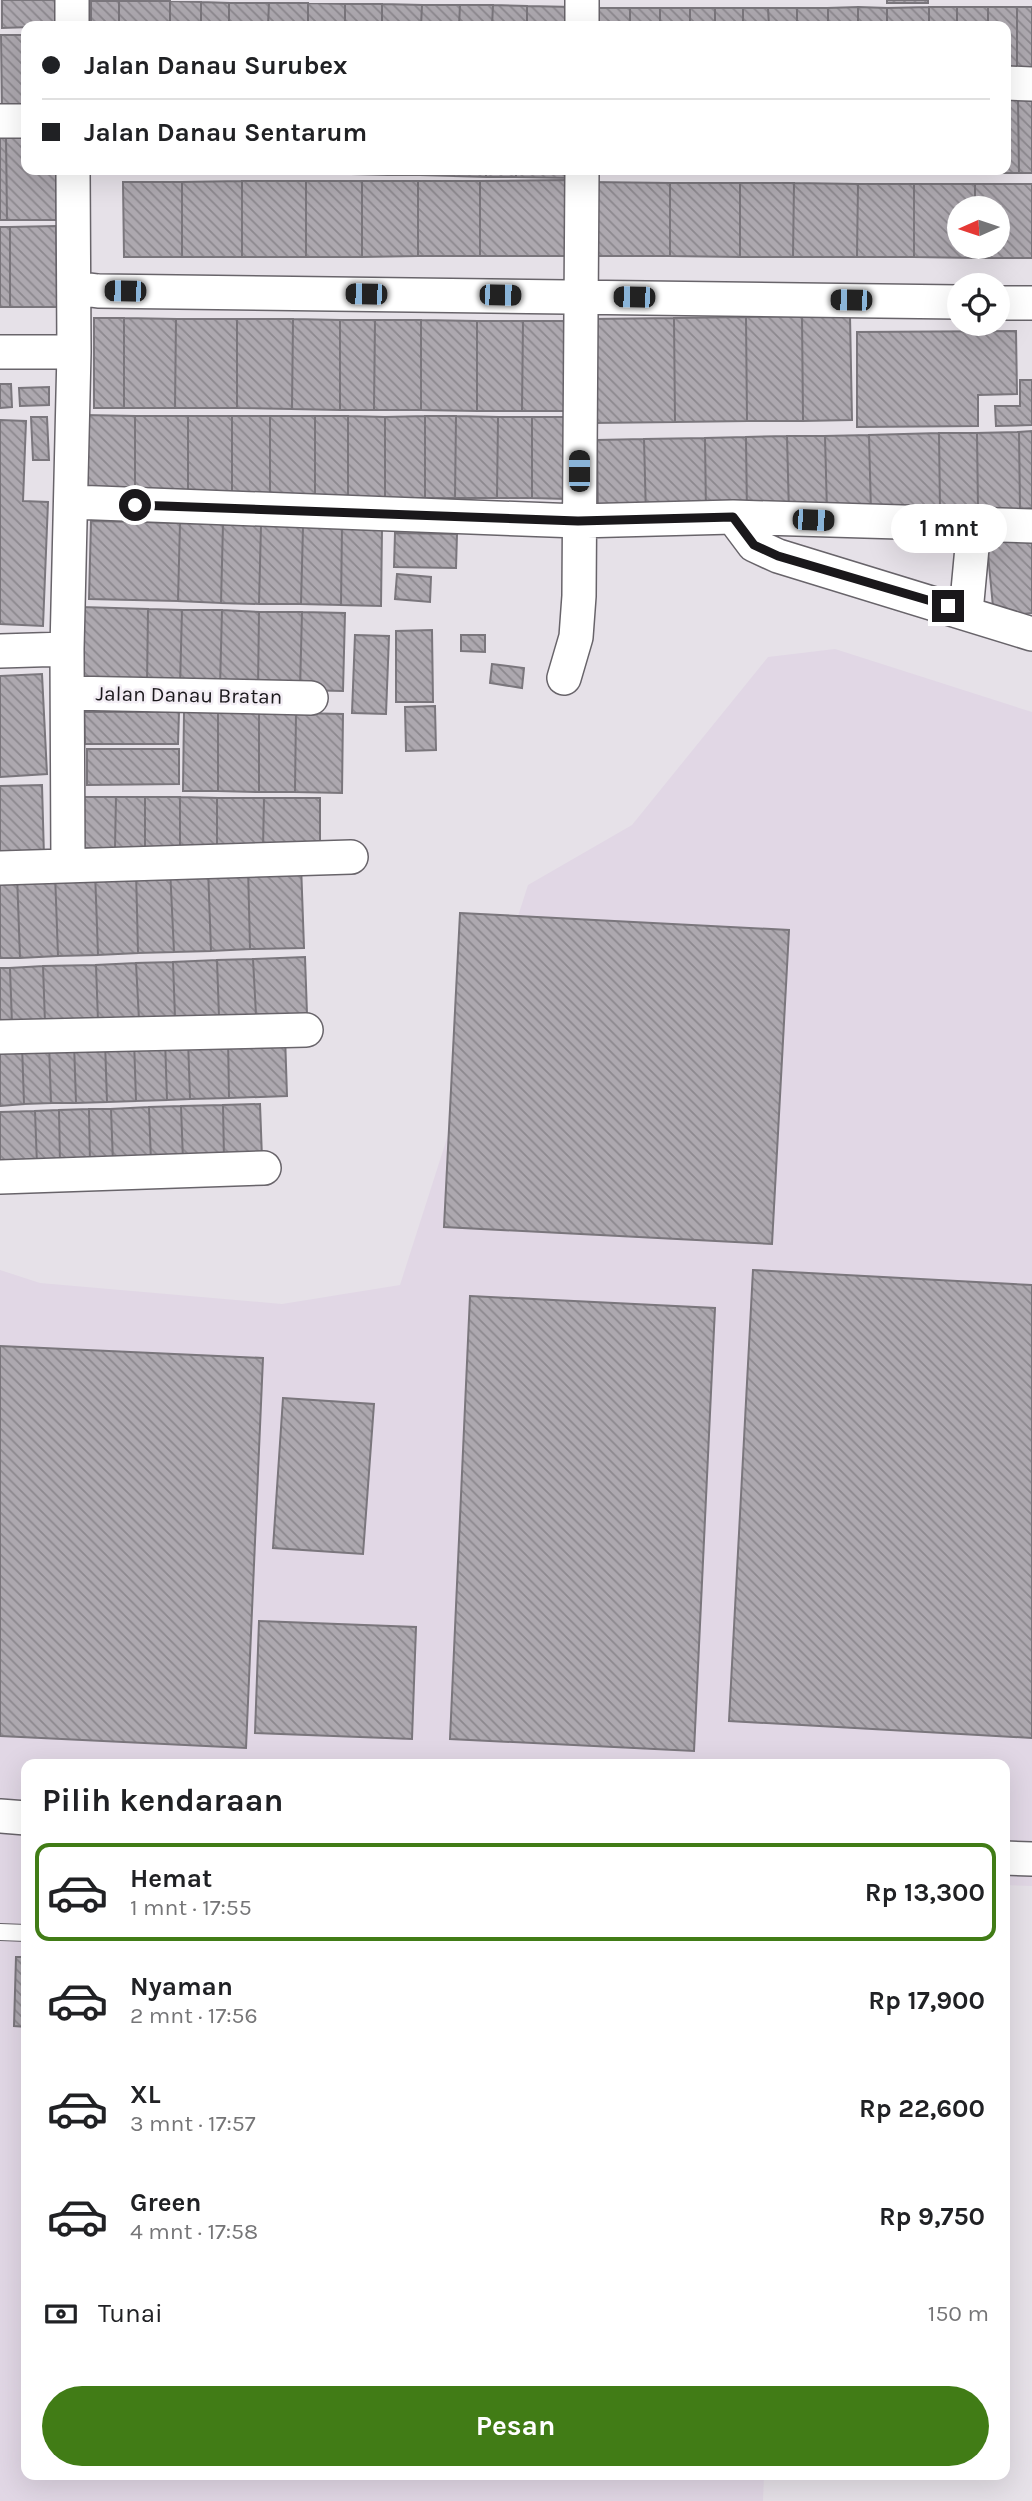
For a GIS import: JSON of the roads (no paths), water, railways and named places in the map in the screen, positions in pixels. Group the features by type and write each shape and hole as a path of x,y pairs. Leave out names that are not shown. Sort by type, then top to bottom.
{"street":[{"path":"72,0 72,21"},
{"path":"582,0 582,21"},
{"path":"1011,83 1032,84"},
{"path":"0,121 21,121"},
{"path":"68,866 66,649 72,502 73,175"},
{"path":"564,678 576,637 582,175"},
{"path":"74,288 99,291 947,302"},
{"path":"1010,303 1032,303"},
{"path":"0,352 74,352"},
{"path":"72,502 578,521 733,517 1032,526"},
{"path":"733,517 754,545 778,556 1032,634"},
{"path":"967,612 974,526"},
{"path":"0,651 66,649"},
{"name":"Jalan Danau Bratan","path":"68,693 311,698"},
{"path":"0,868 351,857"},
{"path":"0,1037 306,1030"},
{"path":"0,1177 264,1168"},
{"path":"0,1816 21,1818"},
{"path":"1010,1858 1032,1859"}],"lane":[{"path":"0,1932 21,1933"}]}
